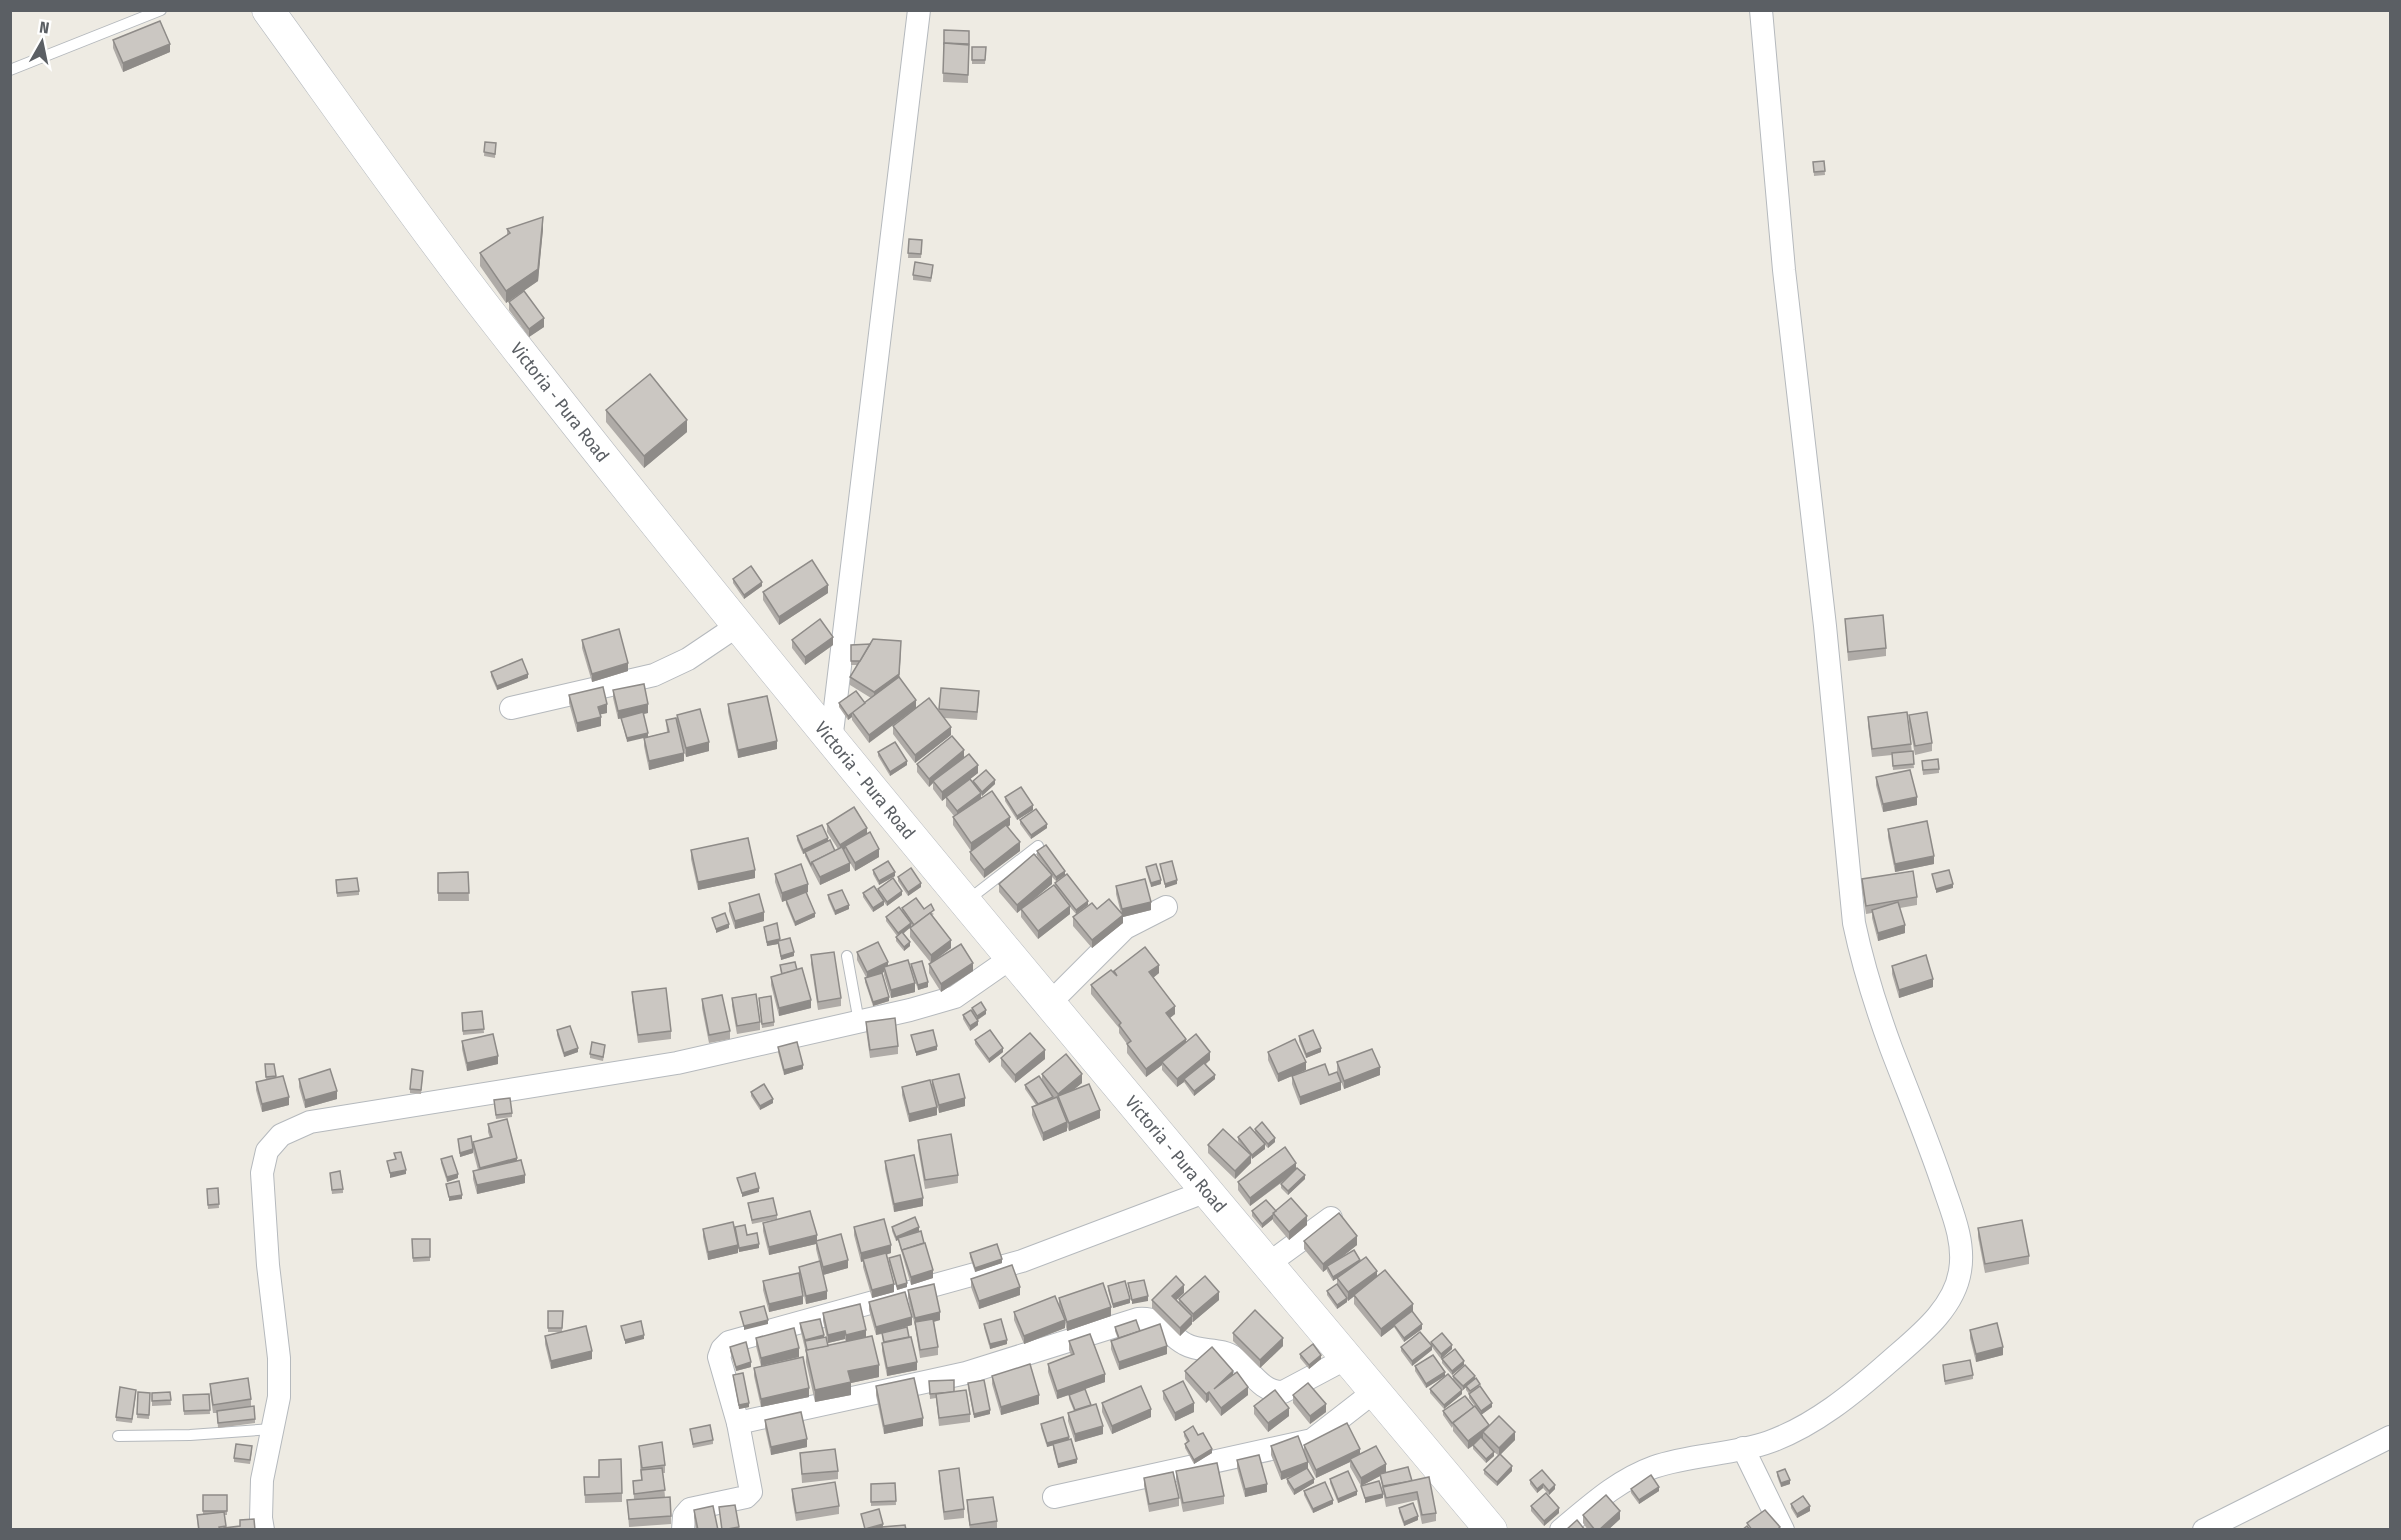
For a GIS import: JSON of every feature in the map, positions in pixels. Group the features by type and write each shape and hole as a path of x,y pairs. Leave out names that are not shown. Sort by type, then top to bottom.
{"main road":[{"name":"Victoria - Pura Road","path":"268,10 484,307 737,626 1011,958 1491,1530"}],"street":[{"path":"831,741 919,10"},
{"path":"1561,1530 1609,1491 1629,1478 1657,1466 1769,1443 1804,1426 1866,1383 1922,1333 1949,1300 1960,1273 1961,1249 1955,1220 1925,1130 1891,1048 1863,967 1854,923 1825,626 1784,270 1761,10"},
{"path":"511,708 654,675 688,660 737,626"},
{"path":"1050,1003 1125,928 1166,907"},
{"path":"263,1530 262,1480 279,1397 279,1358 268,1264 262,1173 267,1151 281,1135 310,1122 677,1063 859,1022 955,997 1011,958"},
{"path":"683,1530 684,1516 690,1509 746,1497 751,1492 738,1423 719,1358 722,1349 729,1342 1022,1261 1207,1191"},
{"path":"1268,1264 1331,1218"},
{"path":"738,1423 966,1373 1147,1318 1158,1321 1185,1344 1199,1349 1222,1351 1234,1358 1268,1389 1276,1392 1283,1392 1347,1358"},
{"path":"1054,1497 1312,1440 1375,1391"},
{"path":"2204,1530 2391,1437"},
{"path":"1743,1448 1783,1530"}],"lane":[{"path":"10,70 160,10"},
{"path":"966,903 1038,846"},
{"path":"847,956 859,1022"},
{"path":"118,1436 190,1435 272,1429"}],"building":[{"path":"160,21 170,44 123,63 113,40"},
{"path":"944,30 969,31 969,44 944,43"},
{"path":"944,43 969,45 968,75 943,73"},
{"path":"972,47 986,47 985,60 972,60"},
{"path":"485,142 496,143 495,154 484,152"},
{"path":"1824,161 1825,171 1814,172 1813,162"},
{"path":"543,217 538,269 506,291 480,253 510,233 507,229"},
{"path":"909,239 922,240 921,254 908,253"},
{"path":"915,262 933,265 931,278 913,275"},
{"path":"524,291 544,318 529,329 509,302"},
{"path":"650,374 687,420 644,456 606,410"},
{"path":"812,560 828,585 779,617 763,592"},
{"path":"751,566 762,582 744,595 733,579"},
{"path":"1883,615 1886,648 1848,652 1845,619"},
{"path":"820,619 833,637 805,657 792,640"},
{"path":"619,629 628,663 592,674 582,640"},
{"path":"873,639 901,641 899,674 874,692 850,677"},
{"path":"870,644 860,661 851,661 851,645"},
{"path":"522,659 528,674 497,686 491,672"},
{"path":"899,677 916,700 869,735 852,712"},
{"path":"644,684 648,704 618,711 613,690"},
{"path":"603,687 607,704 598,707 601,717 577,723 569,695"},
{"path":"941,688 979,691 977,712 939,709"},
{"path":"856,691 865,703 848,716 839,703"},
{"path":"767,696 777,741 738,750 728,704"},
{"path":"929,698 951,727 915,755 893,726"},
{"path":"700,709 709,742 686,748 677,715"},
{"path":"643,712 648,733 627,738 621,718"},
{"path":"1907,712 1911,744 1872,749 1868,717"},
{"path":"1927,712 1932,743 1915,746 1909,715"},
{"path":"676,718 684,753 649,761 644,738 669,732 666,720"},
{"path":"952,736 964,750 929,779 917,764"},
{"path":"895,742 907,761 890,772 878,752"},
{"path":"1913,751 1914,764 1893,766 1892,753"},
{"path":"969,754 978,765 942,792 933,781"},
{"path":"1938,759 1939,769 1923,770 1922,761"},
{"path":"986,770 995,780 982,792 973,781"},
{"path":"1910,770 1917,797 1883,804 1876,777"},
{"path":"970,779 981,793 957,811 946,797"},
{"path":"1021,787 1033,805 1017,816 1005,797"},
{"path":"992,791 1010,817 971,843 953,817"},
{"path":"854,807 867,828 840,845 827,824"},
{"path":"1036,809 1047,824 1031,835 1020,820"},
{"path":"1927,821 1934,856 1895,864 1888,829"},
{"path":"822,825 828,838 803,850 797,836"},
{"path":"1006,825 1020,842 984,870 970,852"},
{"path":"870,832 879,849 855,863 845,846"},
{"path":"748,838 755,870 698,882 691,850"},
{"path":"830,840 835,851 812,862 811,865 805,852"},
{"path":"1046,845 1065,871 1056,877 1037,851"},
{"path":"842,847 850,863 820,877 812,862"},
{"path":"1034,854 1052,875 1017,905 999,884"},
{"path":"888,861 895,872 879,881 873,870"},
{"path":"1172,861 1177,880 1165,884 1160,864"},
{"path":"801,864 808,884 782,893 775,874"},
{"path":"1156,864 1161,880 1151,883 1146,867"},
{"path":"911,868 921,883 908,892 898,877"},
{"path":"1949,870 1953,884 1936,889 1932,874"},
{"path":"1913,871 1917,897 1866,906 1862,879"},
{"path":"468,872 469,893 438,893 438,873"},
{"path":"1067,874 1088,901 1076,910 1055,883"},
{"path":"357,878 359,891 337,893 336,880"},
{"path":"893,878 902,891 887,902 878,889"},
{"path":"1145,879 1151,902 1122,909 1116,886"},
{"path":"1054,885 1070,906 1038,931 1021,909"},
{"path":"874,886 884,901 873,908 863,893"},
{"path":"842,890 849,905 835,911 828,895"},
{"path":"806,892 815,913 795,922 786,900"},
{"path":"759,894 764,912 735,921 729,903"},
{"path":"916,898 924,909 931,904 934,910 914,925 902,908"},
{"path":"1109,899 1123,915 1092,940 1073,917 1092,903 1097,909"},
{"path":"1898,902 1905,925 1878,933 1872,910"},
{"path":"899,907 911,923 898,933 886,917"},
{"path":"725,913 729,924 716,929 712,918"},
{"path":"930,913 951,940 931,955 910,928"},
{"path":"777,923 780,939 767,942 764,927"},
{"path":"902,932 910,942 904,947 896,937"},
{"path":"790,938 794,952 781,956 778,941"},
{"path":"878,942 888,962 867,972 857,952"},
{"path":"961,944 973,963 941,984 929,964"},
{"path":"1145,947 1159,965 1149,972 1175,1006 1166,1013 1186,1039 1146,1069 1127,1044 1131,1041 1119,1025 1121,1023 1091,985 1111,970 1117,976 1114,971"},
{"path":"834,952 841,998 818,1002 811,955"},
{"path":"1926,955 1933,979 1899,990 1892,966"},
{"path":"908,960 915,983 891,990 884,967"},
{"path":"922,961 928,982 918,985 911,964"},
{"path":"795,962 797,970 782,974 780,965"},
{"path":"802,968 811,1000 779,1008 771,977"},
{"path":"882,973 889,997 873,1002 865,978"},
{"path":"666,988 671,1031 638,1035 632,992"},
{"path":"756,994 760,1022 737,1026 732,998"},
{"path":"722,995 730,1031 709,1035 702,999"},
{"path":"771,996 774,1022 762,1024 759,998"},
{"path":"981,1002 986,1010 977,1016 972,1008"},
{"path":"971,1010 978,1021 970,1026 963,1015"},
{"path":"482,1011 484,1029 463,1031 462,1013"},
{"path":"895,1018 898,1046 870,1050 866,1022"},
{"path":"570,1026 578,1048 564,1053 557,1030"},
{"path":"933,1030 937,1046 916,1052 911,1035"},
{"path":"990,1030 1003,1048 989,1059 975,1040"},
{"path":"1313,1030 1321,1048 1306,1054 1299,1036"},
{"path":"1030,1033 1045,1050 1015,1075 1001,1058"},
{"path":"493,1034 498,1056 467,1063 462,1041"},
{"path":"1196,1034 1210,1052 1177,1079 1162,1062"},
{"path":"1295,1039 1306,1062 1278,1074 1268,1052"},
{"path":"592,1042 605,1045 603,1057 590,1054"},
{"path":"797,1042 803,1065 784,1070 778,1047"},
{"path":"1372,1049 1380,1067 1344,1081 1337,1062"},
{"path":"1066,1054 1082,1074 1058,1094 1042,1074"},
{"path":"1204,1063 1215,1075 1194,1091 1184,1079"},
{"path":"265,1064 274,1064 276,1076 266,1077"},
{"path":"1325,1064 1329,1075 1337,1072 1341,1082 1300,1097 1292,1076"},
{"path":"330,1069 337,1091 305,1100 299,1079"},
{"path":"412,1069 423,1071 421,1090 410,1089"},
{"path":"959,1074 965,1098 939,1105 932,1080"},
{"path":"283,1076 289,1097 262,1104 256,1082"},
{"path":"1039,1076 1053,1097 1038,1104 1025,1085"},
{"path":"930,1080 937,1107 909,1114 902,1087"},
{"path":"764,1084 773,1099 760,1106 751,1092"},
{"path":"1089,1084 1100,1110 1069,1123 1058,1096"},
{"path":"1057,1097 1067,1122 1043,1133 1032,1107"},
{"path":"510,1098 512,1113 496,1115 494,1100"},
{"path":"507,1119 517,1158 480,1168 473,1142 492,1137 488,1124"},
{"path":"1262,1122 1275,1138 1268,1144 1255,1129"},
{"path":"1250,1127 1265,1144 1252,1155 1238,1137"},
{"path":"1223,1129 1251,1155 1235,1171 1208,1145"},
{"path":"951,1134 958,1175 925,1180 918,1140"},
{"path":"471,1136 473,1149 460,1153 458,1139"},
{"path":"1285,1147 1296,1163 1250,1198 1238,1182"},
{"path":"401,1152 406,1170 390,1173 387,1161 396,1159 394,1153"},
{"path":"914,1155 923,1198 894,1204 885,1161"},
{"path":"452,1156 458,1174 447,1177 441,1159"},
{"path":"521,1160 525,1175 477,1185 473,1171"},
{"path":"1297,1168 1305,1175 1288,1191 1281,1184"},
{"path":"340,1171 343,1189 332,1190 330,1173"},
{"path":"755,1173 759,1188 742,1193 737,1178"},
{"path":"459,1181 462,1195 449,1197 446,1184"},
{"path":"218,1188 219,1204 208,1205 207,1189"},
{"path":"773,1198 777,1215 752,1220 748,1203"},
{"path":"1291,1198 1307,1216 1289,1232 1273,1213"},
{"path":"1266,1200 1276,1211 1262,1224 1252,1211"},
{"path":"810,1211 817,1235 769,1247 763,1223"},
{"path":"1339,1213 1357,1236 1323,1264 1304,1241"},
{"path":"915,1217 919,1227 896,1237 892,1227"},
{"path":"884,1219 891,1245 861,1253 854,1227"},
{"path":"2022,1220 2029,1256 1985,1264 1978,1228"},
{"path":"733,1222 738,1245 708,1252 703,1229"},
{"path":"745,1225 747,1235 757,1233 759,1244 739,1248 735,1227"},
{"path":"921,1231 924,1243 902,1251 898,1238"},
{"path":"841,1234 848,1260 823,1267 816,1241"},
{"path":"412,1239 430,1239 430,1257 413,1258"},
{"path":"925,1243 933,1270 911,1277 902,1250"},
{"path":"997,1244 1002,1259 975,1268 970,1253"},
{"path":"1354,1250 1360,1260 1333,1277 1327,1266"},
{"path":"886,1253 894,1284 872,1290 863,1259"},
{"path":"900,1255 907,1283 897,1286 889,1258"},
{"path":"1366,1257 1377,1271 1348,1292 1337,1278"},
{"path":"820,1261 827,1291 806,1296 799,1267"},
{"path":"1012,1265 1020,1287 979,1301 971,1279"},
{"path":"1385,1270 1413,1304 1381,1329 1354,1295"},
{"path":"799,1273 803,1296 769,1304 763,1281"},
{"path":"1176,1276 1184,1285 1172,1296 1192,1316 1180,1328 1152,1300"},
{"path":"1205,1276 1219,1292 1193,1314 1179,1299"},
{"path":"1144,1280 1148,1296 1132,1300 1128,1283"},
{"path":"1125,1281 1130,1299 1113,1304 1108,1286"},
{"path":"1103,1283 1111,1307 1067,1322 1059,1298"},
{"path":"934,1284 940,1312 915,1318 908,1290"},
{"path":"1337,1284 1347,1298 1337,1305 1327,1291"},
{"path":"905,1292 912,1317 876,1327 869,1302"},
{"path":"1055,1296 1065,1320 1024,1336 1014,1312"},
{"path":"860,1304 866,1330 846,1335 845,1331 828,1335 823,1313"},
{"path":"764,1306 768,1320 744,1326 740,1312"},
{"path":"1255,1310 1283,1338 1260,1360 1233,1333"},
{"path":"548,1311 563,1311 562,1328 548,1328"},
{"path":"1412,1311 1422,1324 1404,1338 1394,1325"},
{"path":"820,1319 824,1335 805,1340 800,1323"},
{"path":"933,1319 938,1347 920,1350 915,1322"},
{"path":"1001,1319 1007,1340 990,1344 984,1324"},
{"path":"1136,1320 1140,1331 1119,1338 1115,1327"},
{"path":"641,1321 644,1335 625,1340 621,1326"},
{"path":"1997,1323 2003,1347 1976,1354 1970,1330"},
{"path":"1160,1324 1167,1346 1119,1362 1111,1341"},
{"path":"586,1326 592,1351 551,1361 545,1336"},
{"path":"907,1327 909,1337 884,1342 882,1333"},
{"path":"794,1328 799,1348 761,1358 756,1338"},
{"path":"1420,1332 1432,1346 1412,1361 1401,1347"},
{"path":"1442,1333 1452,1345 1441,1354 1431,1342"},
{"path":"1090,1334 1105,1374 1057,1391 1048,1364 1074,1354 1069,1341"},
{"path":"872,1336 879,1365 848,1371 851,1382 815,1390 806,1350"},
{"path":"826,1337 828,1346 807,1350 805,1341"},
{"path":"911,1337 917,1362 887,1368 882,1343"},
{"path":"746,1342 751,1362 736,1367 730,1347"},
{"path":"1313,1344 1321,1355 1309,1365 1300,1354"},
{"path":"1212,1347 1233,1371 1214,1389 1237,1372 1248,1387 1221,1408 1209,1392 1206,1394 1185,1371"},
{"path":"1455,1349 1464,1361 1452,1371 1442,1359"},
{"path":"1433,1355 1445,1372 1426,1384 1415,1366"},
{"path":"803,1357 809,1388 761,1399 754,1368"},
{"path":"1970,1360 1973,1375 1945,1381 1943,1365"},
{"path":"1030,1364 1039,1395 1001,1407 992,1376"},
{"path":"1465,1365 1475,1376 1463,1386 1453,1376"},
{"path":"743,1373 749,1403 739,1405 733,1375"},
{"path":"1448,1374 1462,1390 1444,1405 1430,1389"},
{"path":"248,1378 251,1399 213,1405 210,1384"},
{"path":"914,1378 923,1418 884,1426 876,1386"},
{"path":"1476,1378 1480,1384 1470,1391 1466,1386"},
{"path":"954,1380 954,1392 930,1394 929,1381"},
{"path":"984,1380 990,1410 974,1414 968,1383"},
{"path":"1183,1381 1194,1403 1175,1413 1163,1391"},
{"path":"1308,1383 1326,1404 1310,1416 1293,1395"},
{"path":"1141,1386 1151,1409 1112,1426 1102,1403"},
{"path":"1480,1386 1492,1403 1481,1411 1469,1394"},
{"path":"120,1387 136,1390 132,1419 116,1417"},
{"path":"1085,1389 1091,1405 1075,1410 1069,1395"},
{"path":"966,1390 970,1414 939,1418 936,1394"},
{"path":"1275,1390 1289,1408 1268,1423 1254,1406"},
{"path":"138,1392 150,1393 149,1415 137,1414"},
{"path":"170,1392 171,1400 152,1401 152,1393"},
{"path":"209,1394 210,1410 184,1411 183,1395"},
{"path":"1465,1396 1474,1407 1452,1423 1443,1411"},
{"path":"1096,1404 1103,1426 1075,1434 1068,1413"},
{"path":"254,1406 255,1419 218,1423 217,1411"},
{"path":"1475,1406 1489,1425 1468,1441 1453,1423"},
{"path":"801,1412 807,1439 771,1447 765,1420"},
{"path":"1499,1416 1515,1432 1499,1448 1483,1432"},
{"path":"1063,1417 1069,1437 1047,1443 1041,1424"},
{"path":"1347,1423 1360,1449 1316,1470 1304,1445"},
{"path":"710,1425 713,1440 693,1444 690,1429"},
{"path":"1193,1426 1198,1435 1203,1433 1212,1449 1194,1460 1185,1444 1189,1441 1184,1432"},
{"path":"1298,1436 1308,1462 1281,1472 1271,1446"},
{"path":"1481,1437 1494,1452 1486,1459 1473,1445"},
{"path":"1071,1439 1077,1459 1058,1464 1053,1444"},
{"path":"662,1442 665,1465 642,1468 639,1446"},
{"path":"236,1444 252,1446 250,1460 234,1458"},
{"path":"1376,1446 1386,1464 1361,1478 1350,1459"},
{"path":"835,1449 838,1471 802,1474 800,1453"},
{"path":"1500,1454 1512,1466 1497,1482 1484,1470"},
{"path":"1259,1455 1267,1484 1245,1489 1237,1460"},
{"path":"621,1459 622,1493 585,1495 584,1477 599,1477 599,1460"},
{"path":"1217,1463 1224,1496 1183,1503 1176,1471"},
{"path":"1408,1467 1412,1481 1383,1486 1380,1474"},
{"path":"662,1468 665,1490 634,1494 633,1481 642,1480 641,1470"},
{"path":"959,1468 964,1509 944,1512 939,1471"},
{"path":"1307,1468 1314,1479 1294,1490 1287,1479"},
{"path":"1785,1469 1790,1480 1781,1483 1777,1472"},
{"path":"1542,1470 1555,1485 1549,1491 1543,1484 1537,1489 1530,1480"},
{"path":"1348,1471 1357,1491 1338,1499 1330,1479"},
{"path":"1173,1472 1179,1498 1149,1504 1144,1478"},
{"path":"1651,1475 1659,1487 1639,1500 1631,1489"},
{"path":"1429,1477 1436,1513 1422,1515 1417,1492 1386,1498 1383,1487"},
{"path":"1379,1481 1383,1494 1365,1498 1361,1486"},
{"path":"835,1482 839,1506 796,1513 792,1489"},
{"path":"1325,1482 1333,1500 1313,1509 1304,1491"},
{"path":"895,1483 896,1501 871,1502 871,1484"},
{"path":"1546,1493 1559,1508 1544,1521 1531,1506"},
{"path":"203,1495 227,1495 227,1511 203,1511"},
{"path":"1606,1495 1620,1511 1599,1530 1595,1530 1583,1515"},
{"path":"1803,1496 1810,1506 1797,1514 1791,1504"},
{"path":"670,1497 671,1516 629,1519 627,1500"},
{"path":"993,1497 997,1521 970,1525 967,1500"},
{"path":"1413,1503 1418,1516 1404,1522 1399,1508"},
{"path":"735,1505 739,1527 722,1530 719,1507"},
{"path":"713,1506 718,1530 698,1530 694,1510"},
{"path":"879,1509 883,1524 865,1529 861,1514"},
{"path":"1765,1510 1780,1527 1777,1530 1752,1530 1747,1523"},
{"path":"224,1512 226,1526 219,1527 220,1530 199,1530 197,1515"},
{"path":"254,1519 255,1530 224,1530 224,1528 240,1526 240,1520"},
{"path":"1577,1520 1585,1530 1566,1530"},
{"path":"905,1525 906,1530 882,1530 882,1527"}]}
